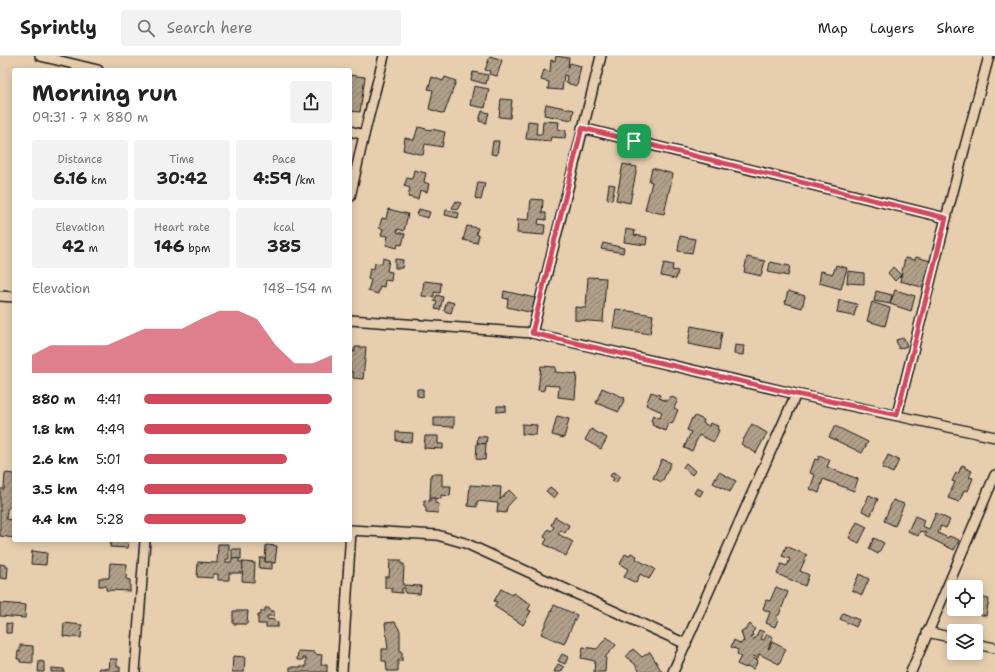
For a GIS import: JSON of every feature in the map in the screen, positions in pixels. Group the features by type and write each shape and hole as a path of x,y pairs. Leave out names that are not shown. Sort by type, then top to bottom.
{"street":[{"path":"40,56 90,68"},
{"path":"352,188 384,56"},
{"path":"532,333 601,56"},
{"path":"897,415 946,218 989,56"},
{"path":"582,128 946,218"},
{"path":"352,132 364,135"},
{"path":"0,296 12,297"},
{"path":"352,320 532,333 796,394 995,437"},
{"path":"673,672 796,394"},
{"path":"911,672 995,475"},
{"path":"352,530 437,535 464,543 686,644"},
{"path":"135,672 145,542"},
{"path":"342,672 349,542"},
{"path":"927,632 947,636"},
{"path":"983,645 995,648"}],"building":[{"path":"490,56 502,60 497,76 489,74 490,71 485,70"},
{"path":"556,56 569,58 568,67 570,63 581,66 577,86 566,83 567,76 564,75 562,90 548,89 549,82 541,80 544,70 550,72 551,60 555,61"},
{"path":"473,72 488,75 486,84 471,80"},
{"path":"352,75 365,77 360,112 352,111"},
{"path":"432,77 443,81 445,77 456,81 444,114 429,109 433,90 428,89"},
{"path":"474,86 489,89 485,108 470,105"},
{"path":"501,99 512,100 510,118 499,117"},
{"path":"546,104 574,110 572,120 544,115"},
{"path":"482,111 489,113 486,123 479,121"},
{"path":"528,121 537,122 536,134 542,134 543,121 559,122 558,129 566,130 565,138 551,137 550,141 526,139"},
{"path":"418,127 445,132 442,147 425,144 423,155 403,150 405,138 414,140"},
{"path":"493,141 499,141 497,155 491,154"},
{"path":"623,164 637,167 630,203 616,200"},
{"path":"652,168 673,174 664,214 645,210 652,182 649,181"},
{"path":"414,170 426,173 424,182 429,184 427,192 420,190 418,199 408,197 410,188 404,186 407,178 412,179"},
{"path":"478,182 485,183 481,200 475,198"},
{"path":"609,184 615,185 612,200 607,199"},
{"path":"531,199 543,200 542,213 546,213 546,220 539,219 538,224 545,225 544,235 517,233 518,219 529,220"},
{"path":"456,201 461,203 457,210 452,208"},
{"path":"388,209 408,214 404,231 398,229 397,232 405,234 402,245 398,244 397,248 386,245 388,236 381,235 383,229 379,228 382,218 386,219"},
{"path":"419,209 430,212 428,218 417,215"},
{"path":"446,210 459,213 458,218 445,215"},
{"path":"467,226 478,228 476,234 479,235 477,243 463,240"},
{"path":"626,229 635,231 634,235 647,237 646,245 624,242"},
{"path":"680,236 695,239 692,253 678,251"},
{"path":"603,243 624,248 623,253 601,249"},
{"path":"747,257 765,261 761,276 744,272"},
{"path":"916,257 931,261 925,288 900,281 905,258 915,260"},
{"path":"383,258 389,260 387,271 392,272 391,281 385,280 384,287 380,286 378,294 368,291 371,280 368,279 370,268 374,269 375,263 382,264"},
{"path":"395,259 403,260 402,268 395,268"},
{"path":"770,262 790,266 788,276 768,272"},
{"path":"664,263 673,265 672,270 678,271 676,279 661,276"},
{"path":"836,265 847,268 841,289 819,283 821,271 833,274"},
{"path":"893,267 901,275 895,281 888,273"},
{"path":"848,271 864,273 864,284 847,283"},
{"path":"588,277 606,278 603,322 575,320 575,307 586,308"},
{"path":"424,281 441,283 440,293 434,292 434,297 422,296"},
{"path":"895,290 915,296 911,311 890,304"},
{"path":"504,291 535,298 533,313 507,307 508,299 503,298"},
{"path":"788,291 805,296 802,308 785,303"},
{"path":"876,291 892,295 890,304 874,301"},
{"path":"437,295 443,297 440,310 435,309 437,302 434,301"},
{"path":"839,300 857,304 854,316 837,313"},
{"path":"447,301 454,303 451,313 444,311"},
{"path":"872,302 890,308 885,326 867,321"},
{"path":"616,309 653,315 650,334 613,328"},
{"path":"691,326 722,332 719,350 688,344"},
{"path":"904,338 907,346 899,349 896,340"},
{"path":"735,345 744,346 743,355 734,354"},
{"path":"355,347 366,347 363,379 353,378 352,349 353,352 355,352"},
{"path":"541,366 556,367 555,372 577,374 575,399 558,397 559,386 545,385 544,391 538,390"},
{"path":"602,388 625,398 619,412 596,403"},
{"path":"417,389 423,389 423,397 417,396"},
{"path":"651,392 660,395 659,398 667,401 670,396 678,400 674,408 678,410 672,424 669,423 666,431 652,425 653,422 651,421 653,415 660,418 662,412 646,405"},
{"path":"497,406 506,406 506,411 497,412"},
{"path":"557,416 569,419 564,438 552,435"},
{"path":"695,416 704,420 703,423 709,426 710,423 718,426 717,429 719,430 714,442 699,435 692,451 684,448 691,432 687,430 692,418 694,419"},
{"path":"434,417 454,417 454,427 434,426"},
{"path":"522,424 537,425 536,435 522,434"},
{"path":"752,424 767,433 756,453 741,444"},
{"path":"835,426 868,442 862,453 829,437"},
{"path":"591,429 607,438 601,449 585,440"},
{"path":"396,432 413,433 412,442 396,441"},
{"path":"425,436 438,436 438,444 443,444 443,449 424,448"},
{"path":"478,436 487,437 486,444 477,443"},
{"path":"477,443 486,444 485,460 476,459"},
{"path":"888,455 899,460 893,473 882,468"},
{"path":"819,456 830,460 827,467 858,479 854,491 823,479 819,493 810,489 815,475 810,473 815,459 818,460"},
{"path":"662,459 671,463 662,482 653,478"},
{"path":"686,463 695,471 692,475 683,467"},
{"path":"962,465 972,471 969,477 973,478 968,491 964,490 959,502 948,498 955,482 952,481 956,473 958,474"},
{"path":"613,472 620,476 616,483 612,481 614,478 610,476"},
{"path":"719,472 736,481 730,492 713,483"},
{"path":"5,473 12,474 12,505 7,509 6,519 12,520 12,538 0,536 0,489 4,489"},
{"path":"431,474 442,474 442,486 451,486 450,496 441,495 441,499 430,498"},
{"path":"470,485 501,487 500,500 509,490 516,497 507,507 506,513 497,512 498,503 477,501 477,507 468,506"},
{"path":"550,487 558,493 554,498 546,491"},
{"path":"697,488 703,491 700,496 694,493"},
{"path":"869,495 878,499 871,515 862,511"},
{"path":"430,498 435,498 435,503 439,504 438,513 426,512 424,500 430,501"},
{"path":"893,500 904,504 895,526 884,521"},
{"path":"936,513 950,520 946,528 941,526 938,533 948,538 949,536 959,540 954,550 925,536 926,533 920,531 918,536 908,531 915,516 924,520 922,526 929,529"},
{"path":"555,517 569,525 565,533 561,530 558,534 573,542 566,556 544,544 547,539 544,537 548,529 551,531 554,527 551,525"},
{"path":"857,522 867,527 859,543 849,538"},
{"path":"874,538 884,543 878,554 869,549"},
{"path":"111,542 129,542 128,548 110,547"},
{"path":"218,544 229,544 229,559 226,559 226,562 231,562 232,558 239,558 239,562 243,562 243,573 229,573 229,580 218,580 218,574 213,574 213,578 197,577 198,562 217,563"},
{"path":"266,545 277,546 275,563 265,562"},
{"path":"786,546 807,555 800,571 809,575 805,586 777,574 781,564 787,566 790,559 782,556"},
{"path":"232,549 241,549 241,559 232,558"},
{"path":"32,551 47,553 46,565 31,564"},
{"path":"631,553 637,556 636,559 655,569 649,579 640,574 636,583 624,577 628,569 620,564 625,554 629,556"},
{"path":"260,558 265,558 265,562 272,562 272,569 259,568"},
{"path":"390,560 401,560 401,564 404,564 403,585 421,586 420,594 405,593 405,588 402,588 402,593 392,592 392,588 385,588 385,577 389,577"},
{"path":"243,562 255,563 254,582 242,581"},
{"path":"110,563 127,564 126,579 130,580 130,591 106,590 106,586 99,586 99,578 109,578"},
{"path":"0,564 8,567 7,579 0,578"},
{"path":"859,574 869,579 862,595 852,590"},
{"path":"776,587 788,592 779,615 776,618 778,619 775,627 766,623 770,612 763,609 766,600 770,601"},
{"path":"501,589 512,595 513,593 531,604 528,610 531,611 523,625 494,606 497,602 494,601"},
{"path":"983,598 989,599 986,616 983,615"},
{"path":"0,603 26,605 25,618 0,616"},
{"path":"554,605 577,615 564,644 541,634"},
{"path":"265,608 270,608 270,611 274,611 274,616 267,616 267,619 275,620 278,623 278,627 266,627 266,624 258,624 258,615 261,615 261,611 265,611"},
{"path":"233,611 248,611 247,624 233,624"},
{"path":"843,613 859,620 856,627 840,619"},
{"path":"395,622 400,631 400,652 402,652 402,661 398,661 398,671 387,671 386,661 382,661 382,649 388,649 385,623"},
{"path":"6,623 12,624 11,633 6,633"},
{"path":"64,623 82,625 81,638 63,636"},
{"path":"750,624 755,629 751,638 755,639 759,630 764,632 761,639 764,640 767,634 773,637 768,648 769,649 772,642 786,649 779,664 759,654 758,658 753,656 752,658 758,660 754,669 747,666 746,668 737,664 741,656 737,654 738,650 731,647 734,640 741,644 743,641 744,642 741,631 745,630"},
{"path":"607,637 616,645 606,656 605,672 594,672 595,661 581,658 583,647 597,649"},
{"path":"20,645 33,646 33,663 20,662 20,659 17,659 18,651 20,652"},
{"path":"633,649 642,657 650,652 662,672 640,672 635,664 626,657"},
{"path":"298,651 315,652 315,654 322,655 321,665 327,665 327,672 290,672 290,667 306,667 306,658 303,658 303,660 297,660"},
{"path":"562,654 568,657 565,664 558,661"},
{"path":"233,656 245,657 244,672 232,672"},
{"path":"110,659 117,659 117,667 120,667 120,672 98,672 99,668 109,669"},
{"path":"39,661 44,662 44,672 38,672"},
{"path":"558,664 564,667 561,672 554,672"},
{"path":"51,668 64,669 64,672 51,672"}],"route":[{"path":"582,128 634,141 946,218 897,415 796,394 532,333 582,128"}]}
